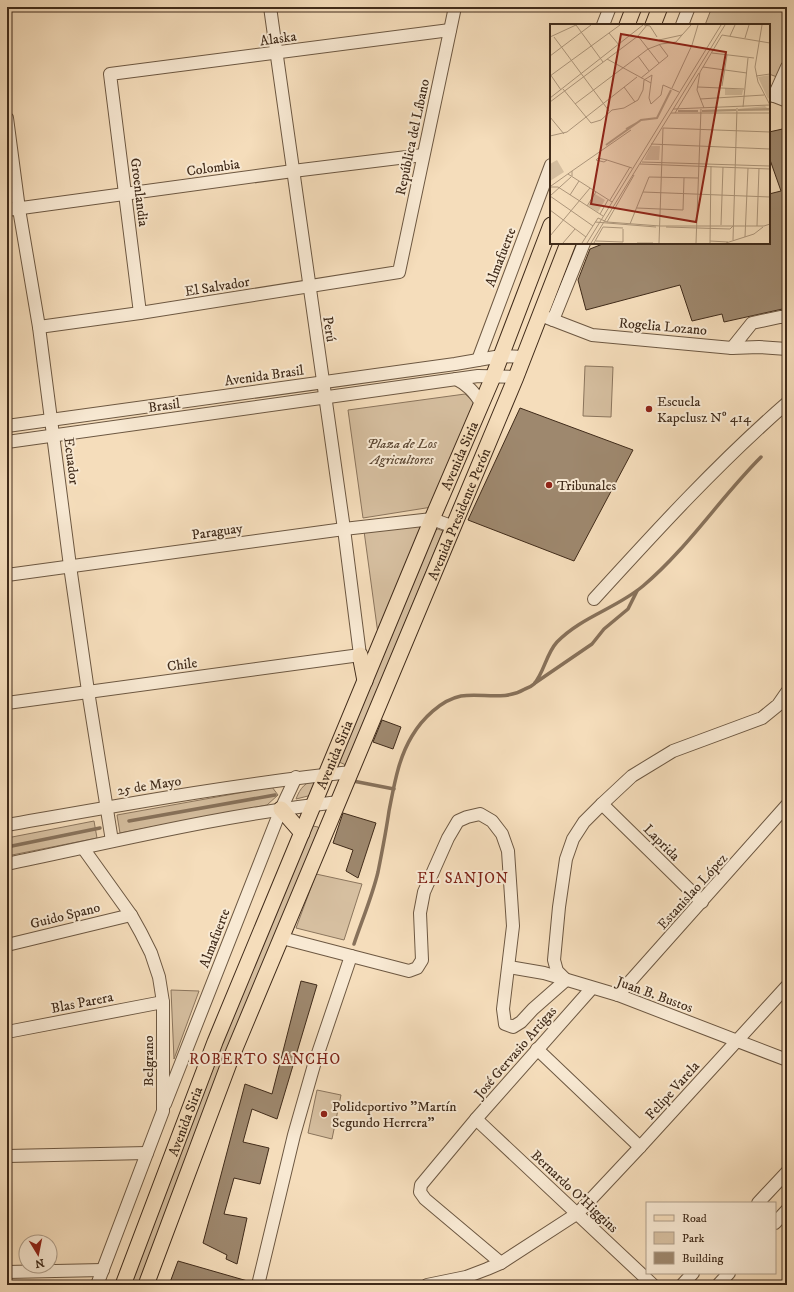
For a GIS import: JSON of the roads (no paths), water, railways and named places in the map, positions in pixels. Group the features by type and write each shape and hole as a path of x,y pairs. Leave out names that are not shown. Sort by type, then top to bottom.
{"main road":[{"path":"627,24 634,7"},
{"path":"653,24 660,7"},
{"name":"Avenida Siria","path":"123,1285 215,1042 432,519 502,356 550,228"},
{"name":"Avenida Presidente Perón","path":"348,778 524,357 547,318 568,244"},
{"path":"360,655 365,681"},
{"name":"Avenida Siria","path":"146,1285 231,1058 348,778"},
{"path":"281,809 302,833"}],"street":[{"name":"Perú","path":"270,7 294,171 324,398 344,529 360,655"},
{"name":"República del Líbano","path":"399,272 455,7"},
{"path":"603,24 610,7"},
{"path":"682,24 689,7"},
{"name":"Alaska","path":"110,74 450,30"},
{"path":"787,67 772,95 787,101"},
{"name":"Groenlandia","path":"110,74 140,313"},
{"name":"Ecuador","path":"7,118 19,209 39,327 52,419 70,566 88,692 112,837"},
{"name":"Colombia","path":"7,210 424,155"},
{"name":"Almafuerte","path":"478,360 550,168"},
{"path":"547,318 584,244"},
{"name":"El Salvador","path":"39,327 140,313 399,272"},
{"path":"732,348 752,323 780,317 787,318"},
{"name":"Rogelia Lozano","path":"547,318 592,335 732,348 759,347 787,349"},
{"name":"Avenida Brasil","path":"7,426 455,364 502,356 524,357"},
{"path":"324,398 478,376 516,377"},
{"path":"456,379 472,389 481,403"},
{"name":"Brasil","path":"7,442 324,398"},
{"path":"594,599 664,523 787,403"},
{"path":"432,519 454,527"},
{"name":"Paraguay","path":"7,575 344,529 432,519"},
{"name":"Chile","path":"7,703 360,655"},
{"path":"282,938 409,971 417,968 422,960 420,913 424,892 448,838 458,821 480,814 492,821 502,834 508,851 513,926 503,1009 505,1024 513,1027 521,1022 532,1009 566,980 557,971 554,960 559,907 566,859 573,839 584,822 632,776 673,751 762,718 782,709 787,692"},
{"name":"25 de Mayo","path":"7,825 107,812 296,777 326,774 348,778"},
{"name":"Almafuerte","path":"163,1111 281,809 296,777"},
{"path":"7,864 83,848 112,837 281,809 339,802"},
{"name":"Laprida","path":"602,804 702,902"},
{"name":"Estanislao López","path":"618,996 787,805"},
{"name":"Belgrano","path":"83,848 131,915 151,953 159,977 163,1002 163,1111 97,1285"},
{"name":"Guido Spano","path":"7,945 131,915"},
{"path":"258,1285 294,1135 314,1065 351,956"},
{"name":"Juan B. Bustos","path":"509,967 544,974 618,996 787,1060"},
{"name":"Felipe Varela","path":"427,1285 466,1277 501,1262 578,1213 787,986"},
{"name":"José Gervasio Artigas","path":"501,1262 425,1199 420,1192 421,1185 476,1119 592,988"},
{"name":"Blas Parera","path":"7,1032 163,1002"},
{"path":"537,1049 640,1147"},
{"name":"Bernardo O'Higgins","path":"476,1119 578,1213 653,1285"},
{"path":"7,1156 147,1153"},
{"path":"759,1202 787,1172"},
{"path":"776,1222 787,1210"},
{"path":"7,1272 103,1270"},
{"path":"682,1285 692,1274"},
{"path":"718,1285 728,1274"}],"waterway":[{"path":"354,944 376,881 389,811 400,763 407,745 421,723 439,706 454,698 469,695 510,695 533,685 537,680 550,652 557,642 577,626 622,601 643,586 675,556 761,457"},
{"path":"535,683 592,644 604,629 628,609 637,591"},
{"path":"353,781 394,789"},
{"path":"129,821 275,795"},
{"path":"7,847 100,828"}],"place":[{"name":"Escuela Kapelusz Nº 414","path":"649,409"},
{"name":"Tribunales","path":"549,485"},
{"name":"Polideportivo \"Martín Segundo Herrera\"","path":"324,1114"}],"district":[{"name":"EL SANJON","path":"463,878"},
{"name":"ROBERTO SANCHO","path":"265,1059"}],"park label":[{"name":"Plaza de Los Agricultores","path":"402,452"}]}
